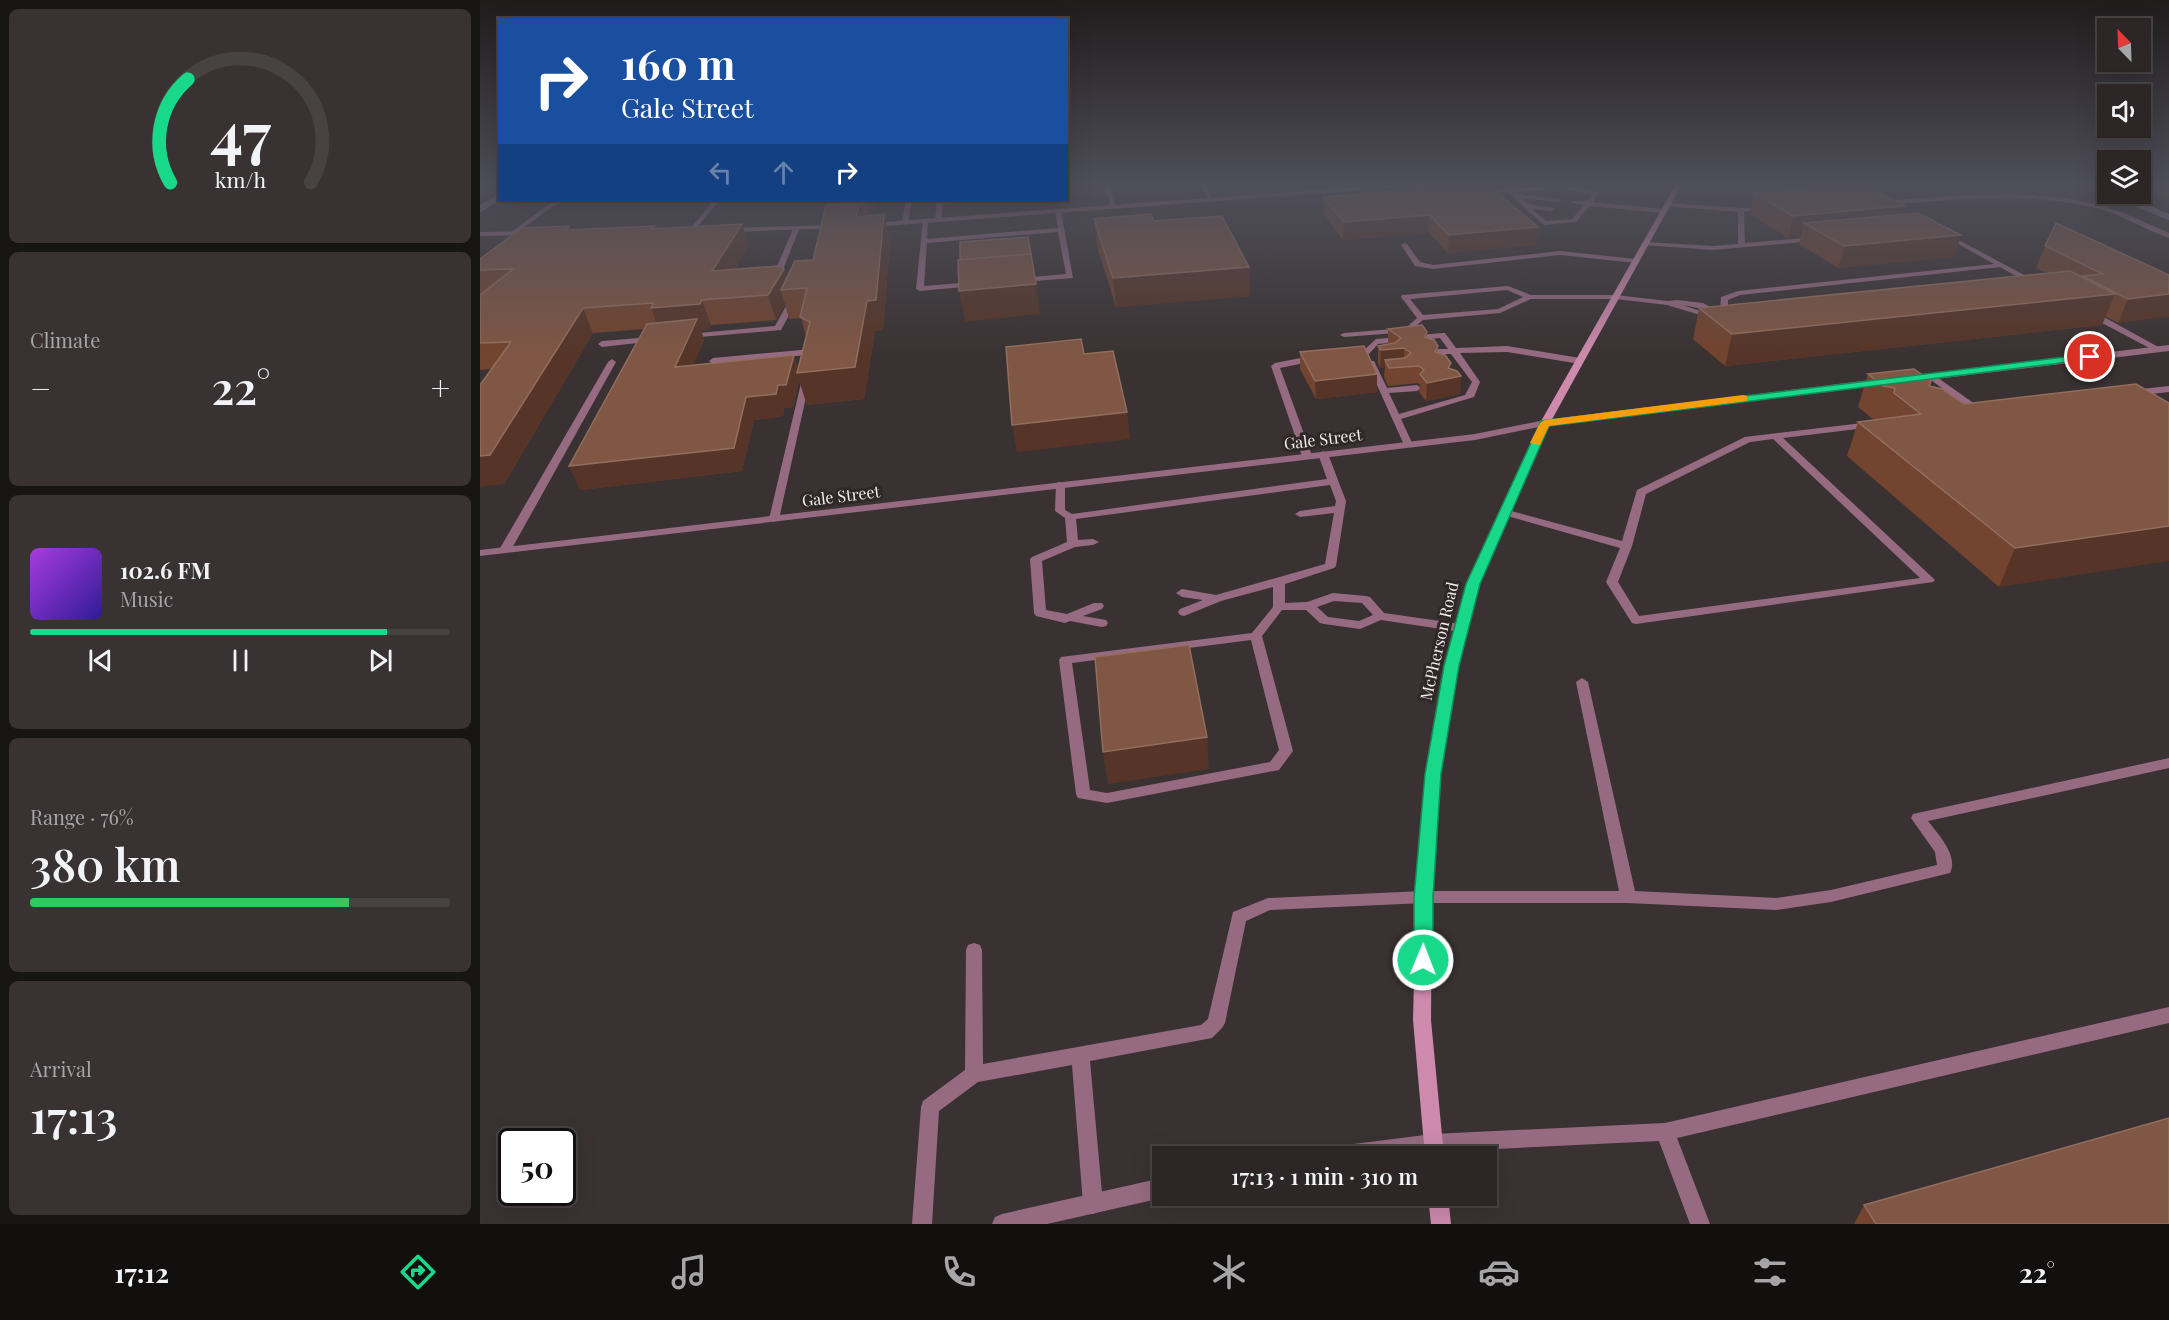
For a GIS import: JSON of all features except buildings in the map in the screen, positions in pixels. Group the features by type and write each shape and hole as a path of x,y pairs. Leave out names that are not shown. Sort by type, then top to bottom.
{"main road":[{"name":"McPherson Road","path":"1434,1146 1422,1020 1424,897 1433,774 1461,627 1473,584 1545,423 1648,241"},
{"path":"1439,1206 1442,1224"}],"street":[{"path":"672,338 778,328 798,291 775,281 791,241"},
{"path":"924,241 920,288 978,284"},
{"path":"1012,281 1070,276 1063,241"},
{"path":"1743,241 1743,246"},
{"path":"1646,244 1713,248 1793,241"},
{"path":"1957,241 2046,289 2034,290"},
{"path":"1405,245 1418,264 1433,267 1560,253 1636,261"},
{"path":"1724,311 1724,299 1738,293 2001,265"},
{"path":"1421,318 1405,297 1508,288 1530,297 1616,297 1668,303 1697,312 1724,311 1743,316"},
{"path":"1344,335 1408,330 1421,318 1500,311 1530,297"},
{"path":"2086,311 2158,349"},
{"path":"1371,356 1376,342 1442,335 1476,382"},
{"path":"602,344 661,339"},
{"path":"1896,380 2169,348"},
{"path":"1429,352 1508,349 1580,361"},
{"path":"713,361 812,352 774,519"},
{"path":"1354,354 1371,356"},
{"path":"1371,356 1381,373 1384,391 1408,445"},
{"path":"1307,456 1275,366 1331,357"},
{"path":"505,550 612,362"},
{"path":"1448,366 1465,365"},
{"path":"1931,376 1979,411"},
{"path":"1464,383 1476,382"},
{"path":"1396,418 1469,397 1476,382"},
{"name":"Gale Street","path":"480,553 1474,437 1545,423 1884,382"},
{"path":"1384,391 1417,388"},
{"path":"2119,395 2169,389"},
{"path":"1968,412 1991,410"},
{"path":"1775,436 1929,580 1636,620 1612,582 1626,546 1641,492 1748,439 1878,424"},
{"path":"1184,612 1217,598 1330,566 1341,501 1323,454"},
{"path":"1060,485 1060,511 1070,517 1333,481"},
{"path":"1300,514 1340,509"},
{"path":"1504,512 1626,546"},
{"path":"1070,517 1073,544"},
{"path":"1093,542 1073,544 1036,559 1040,613 1065,619 1102,623"},
{"path":"1256,636 1286,751 1274,765 1107,798 1083,794 1065,660 1256,636 1279,607 1280,582"},
{"path":"1182,593 1217,598"},
{"path":"1279,607 1309,606 1333,597 1366,600 1380,615"},
{"path":"1065,619 1098,606"},
{"path":"1309,606 1324,620 1360,625 1380,615 1461,627"},
{"path":"1582,682 1628,897"},
{"path":"921,1224 930,1107 974,1074 1206,1032 1216,1023 1239,917 1268,904 1424,897 1628,897 1777,904 1831,897 1945,869 1942,851 1918,818 2169,763"},
{"path":"974,950 974,1074"},
{"path":"1485,1146 1665,1132 2169,1016"},
{"path":"1080,1055 1093,1204"},
{"path":"1665,1132 1700,1224"},
{"path":"1002,1224 1152,1190"}],"slow traffic":[{"path":"1536,443 1545,423 1743,399"}],"route":[{"path":"1423,960 1424,897 1433,774 1452,666 1473,584 1545,423 2090,357"}]}
